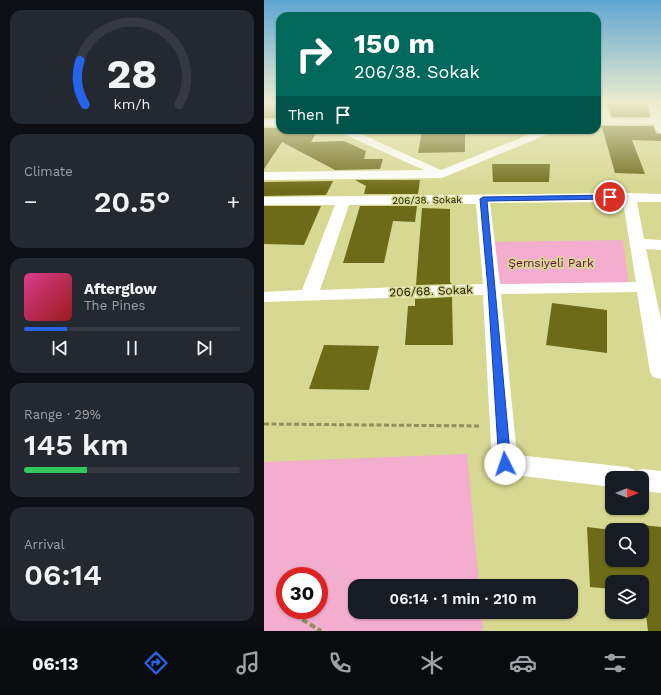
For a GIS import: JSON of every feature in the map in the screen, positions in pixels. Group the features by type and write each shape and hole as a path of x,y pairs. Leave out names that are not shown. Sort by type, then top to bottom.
{"street":[{"path":"352,134 442,174"},
{"path":"264,176 442,174 539,134"},
{"path":"442,174 444,200"},
{"path":"629,197 661,372"},
{"name":"206/38. Sokak","path":"264,201 629,197 661,198"},
{"path":"483,199 492,289 505,464 605,475"},
{"path":"310,294 343,201"},
{"path":"637,243 661,245"},
{"name":"206/68. Sokak","path":"264,296 492,289 646,287"},
{"path":"649,481 661,482"}],"path":[{"path":"264,424 502,427"},
{"path":"302,619 321,631"}],"green space":[{"name":"Şemsiyeli Park","path":"623,240 629,284 500,285 491,242"},
{"path":"467,454 478,579 348,579 348,619 482,619 483,631 264,631 264,462"}],"building":[{"path":"264,131 276,131 276,134 316,134 311,142 344,141 366,151 364,159 383,159 380,169 335,170 282,142 264,169"},
{"path":"603,131 655,131 661,134 661,141 632,140 645,174 615,173"},
{"path":"421,134 465,134 465,152 418,153"},
{"path":"492,164 550,164 549,182 493,182"},
{"path":"355,180 420,180 418,194 364,194 366,186"},
{"path":"333,181 326,195 264,196 264,182"},
{"path":"264,206 321,206 304,245 264,244"},
{"path":"360,206 417,206 415,222 393,221 384,263 343,263"},
{"path":"422,208 450,209 450,282 452,284 416,285"},
{"path":"452,297 453,345 405,345 408,306 415,306 415,299"},
{"path":"552,303 607,310 607,353 546,345"},
{"path":"324,345 379,346 369,390 309,389"},
{"path":"649,526 661,527 661,631 648,631 647,619 649,619 649,575 605,575 605,588 590,587 587,527 605,529 605,567 649,567"}],"route":[{"path":"505,464 492,289 483,199 610,197"}]}
